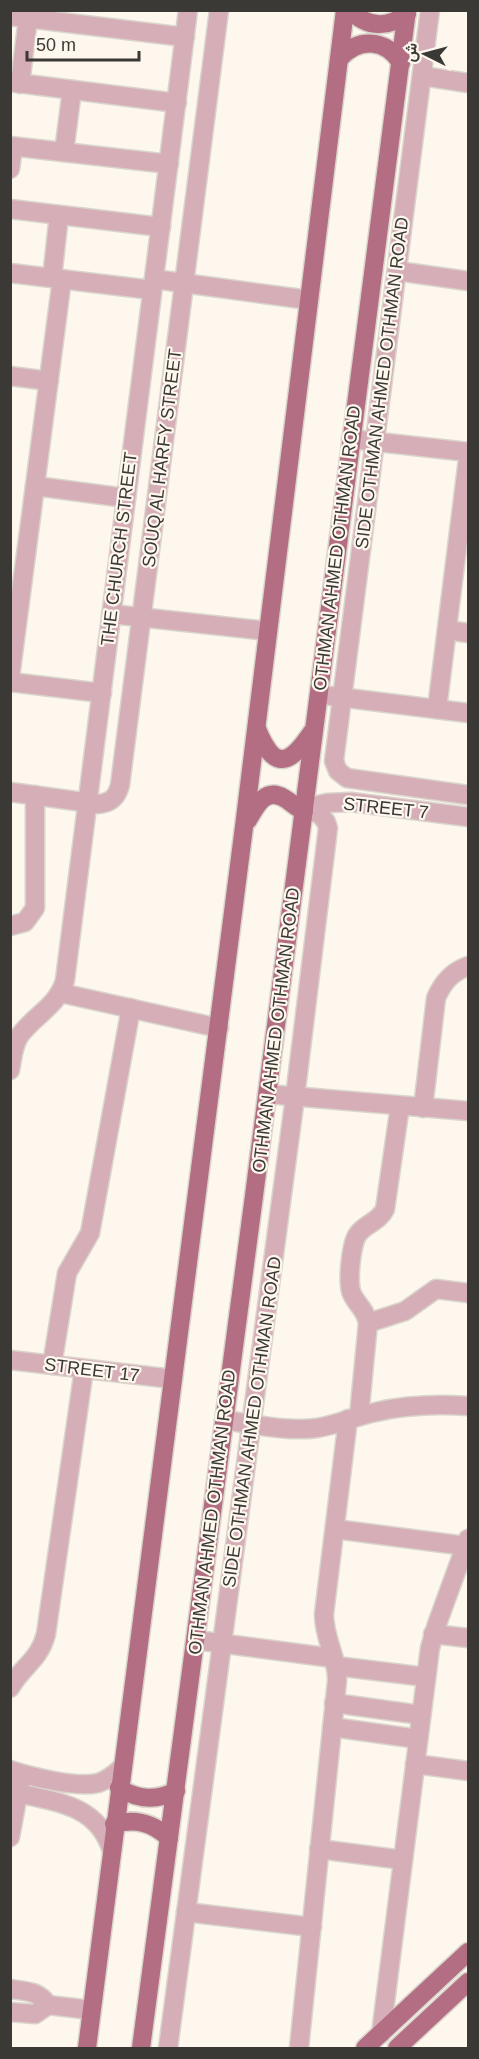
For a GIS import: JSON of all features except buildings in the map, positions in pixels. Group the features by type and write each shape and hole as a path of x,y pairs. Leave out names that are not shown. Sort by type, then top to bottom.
{"main road":[{"path":"87,2049 114,1824 219,1028 345,10"},
{"path":"350,10 358,18 374,24 392,23 407,12"},
{"name":"OTHMAN AHMED OTHMAN ROAD","path":"141,2049 407,12"},
{"path":"340,58 352,47 368,43 384,46 400,63"},
{"path":"256,727 267,751 281,758 297,753 313,730"},
{"path":"244,827 257,804 271,795 282,796 304,810"},
{"path":"119,1788 137,1797 147,1798 167,1796 176,1791"},
{"path":"114,1824 124,1821 144,1822 169,1838"},
{"path":"365,2049 468,1952"},
{"path":"404,2046 468,1982"}],"street":[{"name":"THE CHURCH STREET","path":"61,993 65,980 188,10"},
{"name":"SOUQ AL HARFY STREET","path":"10,792 105,803 116,797 119,791 219,10"},
{"name":"SIDE OTHMAN AHMED OTHMAN ROAD","path":"334,754 430,10"},
{"path":"177,103 15,83 19,17 59,16 185,37"},
{"path":"422,76 468,83"},
{"path":"64,152 72,90"},
{"path":"10,170 12,147 169,164"},
{"path":"10,209 160,227"},
{"path":"59,215 57,279 49,381 10,680 102,693"},
{"path":"397,271 468,281"},
{"path":"10,273 57,279 153,284 184,283 309,300"},
{"path":"10,376 49,381"},
{"path":"351,439 468,452"},
{"path":"437,709 447,630 462,556 468,459"},
{"path":"35,486 126,498"},
{"path":"111,614 268,631"},
{"path":"447,630 468,633"},
{"path":"318,695 468,713"},
{"name":"STREET 7","path":"334,754 335,766 342,776 347,778 468,795"},
{"path":"10,926 25,922 35,908 34,795"},
{"name":"STREET 7","path":"304,810 339,802 351,802 468,818"},
{"name":"SIDE OTHMAN AHMED OTHMAN ROAD","path":"168,2049 295,1097 328,828 319,813 304,810"},
{"path":"423,1108 436,998 449,977 468,966"},
{"path":"10,1070 17,1030 61,993 219,1028"},
{"path":"52,1365 67,1273 90,1233 131,1008"},
{"path":"267,1094 468,1112"},
{"path":"299,2049 334,1703 335,1662 324,1625 335,1529 368,1323 364,1310 354,1298 350,1287 353,1245 359,1232 378,1220 385,1209 400,1106"},
{"path":"368,1323 400,1313 436,1289 468,1293"},
{"name":"STREET 17","path":"10,1360 173,1379"},
{"path":"10,1688 38,1655 46,1634 84,1369"},
{"path":"224,1420 301,1429 333,1425 400,1407 468,1406"},
{"path":"335,1529 467,1543 433,1634 381,2034"},
{"path":"433,1634 468,1638"},
{"path":"196,1640 426,1677"},
{"path":"334,1703 421,1715"},
{"path":"332,1727 418,1739"},
{"path":"415,1764 468,1771"},
{"path":"10,1837 16,1772 90,1784 107,1779 122,1768"},
{"path":"14,1792 76,1808 86,1813 102,1828 111,1848"},
{"path":"320,1849 403,1860"},
{"path":"186,1912 312,1926"},
{"path":"14,1988 37,1994 48,2005 91,2010"},
{"path":"13,2015 35,2014 48,2005"}]}
